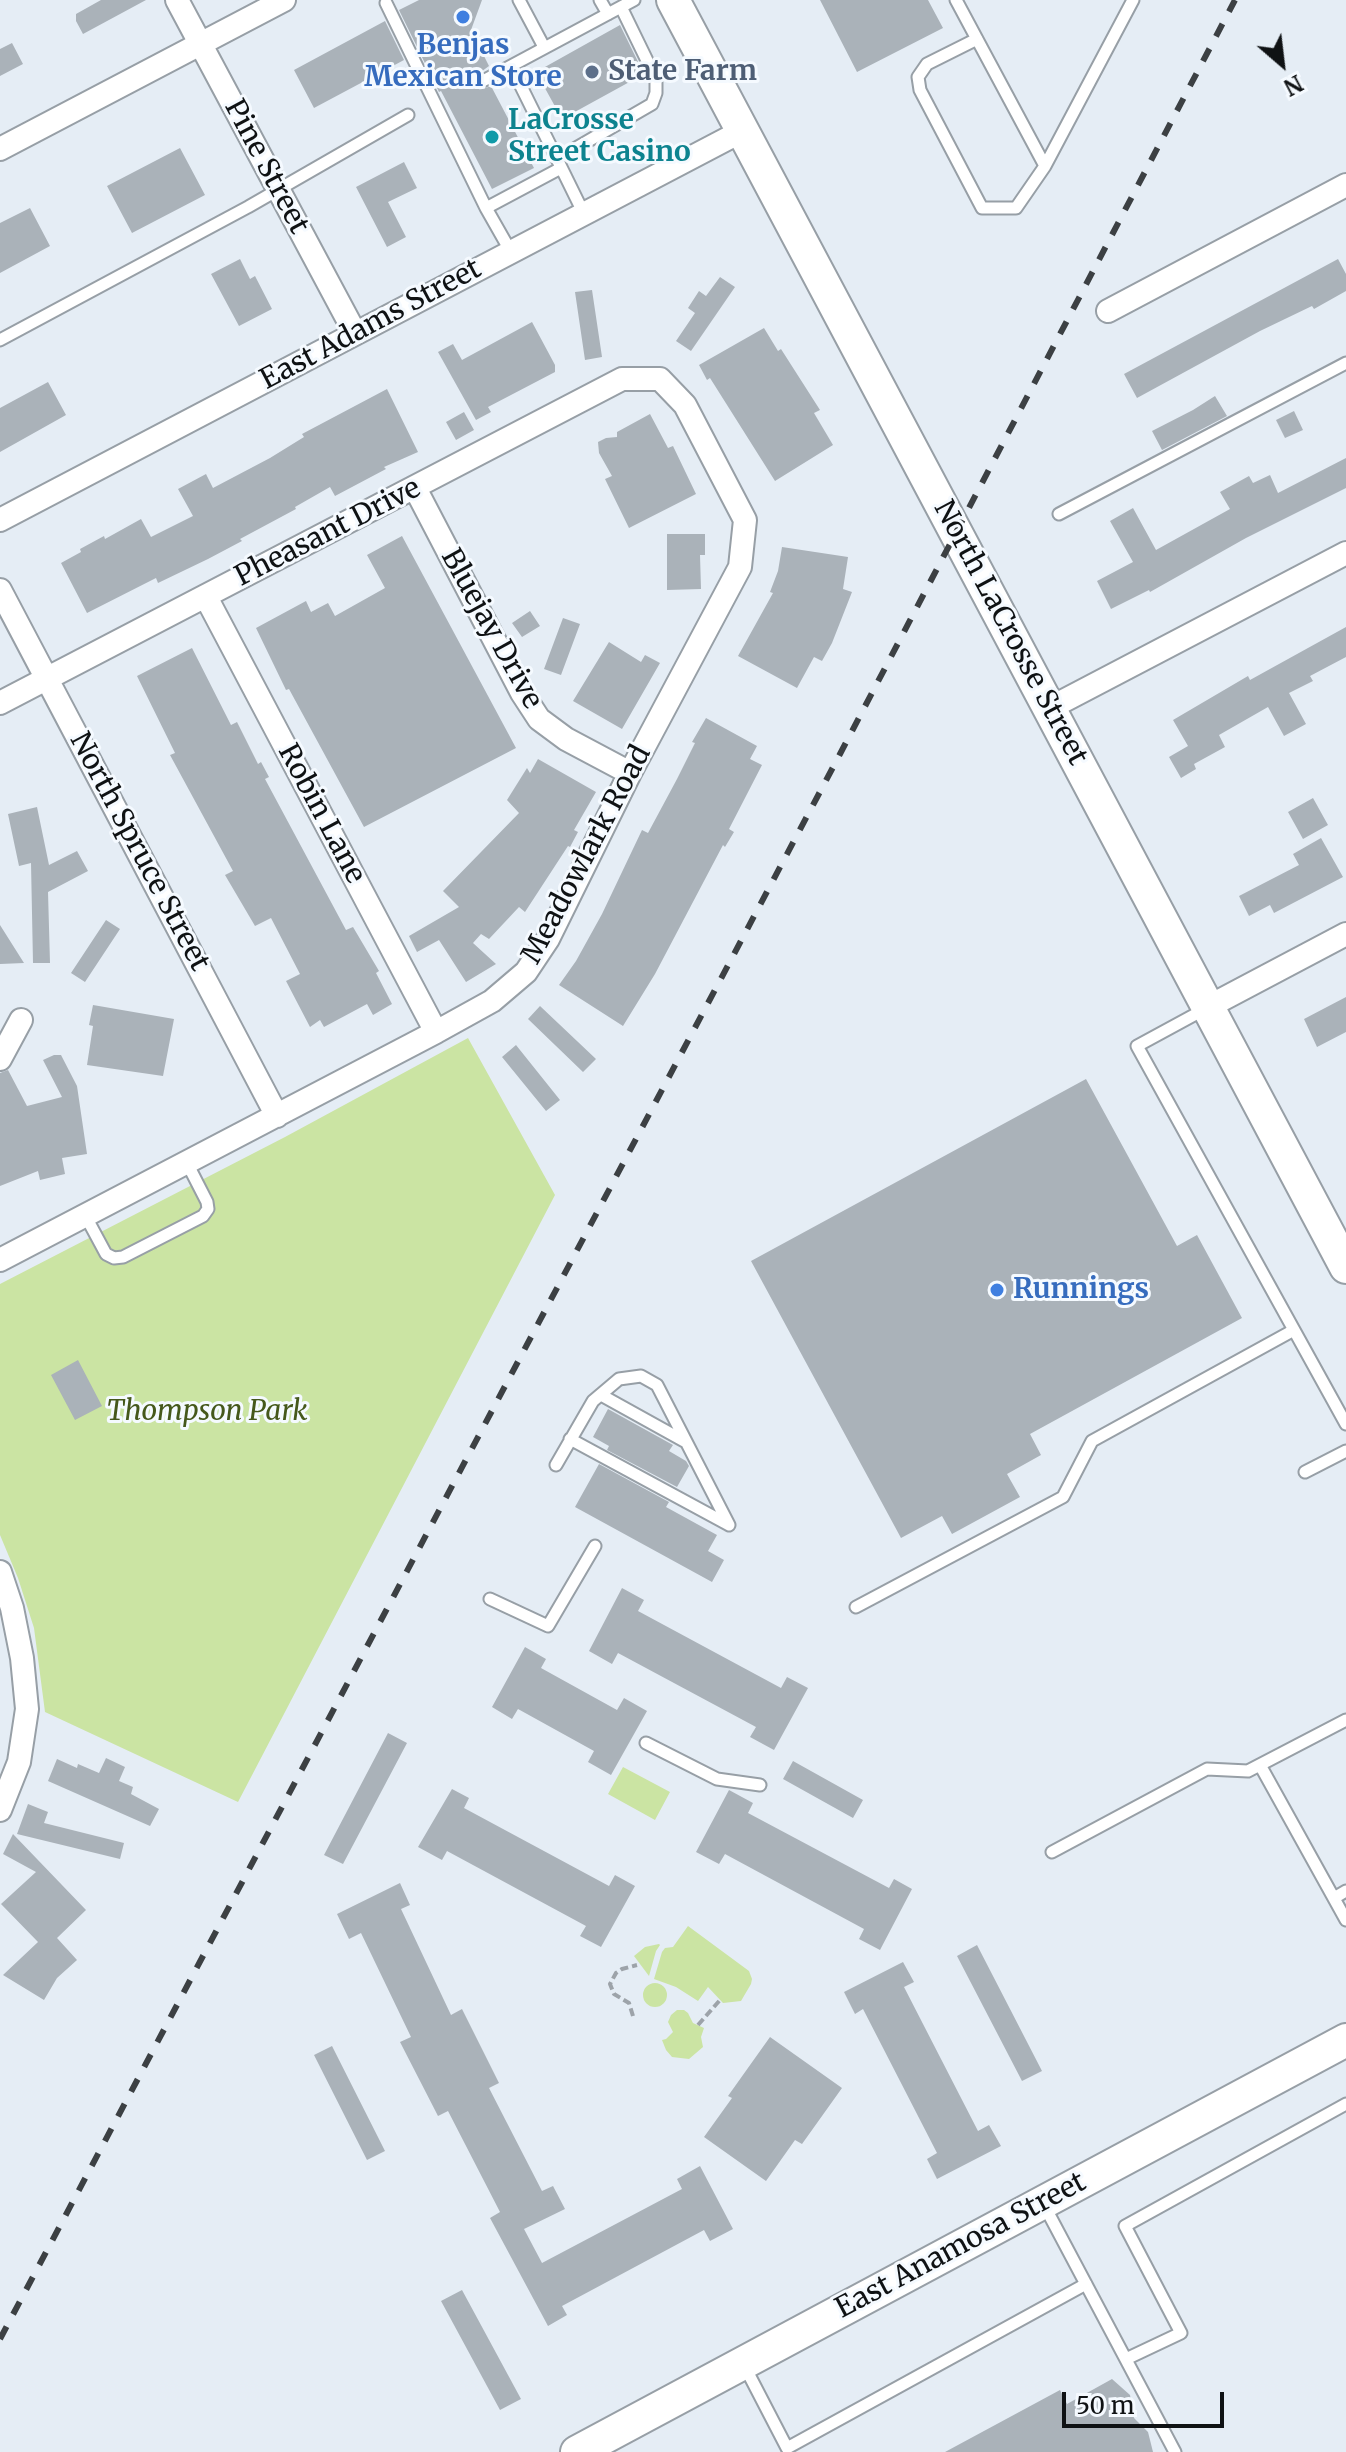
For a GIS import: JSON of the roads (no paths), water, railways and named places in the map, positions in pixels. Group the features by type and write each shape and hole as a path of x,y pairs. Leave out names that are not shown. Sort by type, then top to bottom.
{"main road":[{"name":"North LaCrosse Street","path":"673,0 1208,1007 1334,1236 1346,1267"},
{"name":"East Anamosa Street","path":"577,2452 1346,2040"}],"street":[{"name":"Pine Street","path":"177,0 355,333"},
{"path":"0,149 284,0"},
{"name":"East Adams Street","path":"0,520 742,131"},
{"path":"1108,311 1346,185"},
{"name":"Pheasant Drive","path":"0,703 622,379 660,379"},
{"name":"Meadowlark Road","path":"0,1260 436,1032 492,1001 526,972 548,939 630,773 740,567 745,520 685,405 660,379"},
{"name":"Bluejay Drive","path":"415,488 522,693 539,719 566,739 630,773"},
{"path":"1050,708 1346,553"},
{"name":"North Spruce Street","path":"0,590 277,1116"},
{"name":"Robin Lane","path":"206,597 436,1032"},
{"path":"1208,1007 1346,934"},
{"path":"0,1059 21,1020"},
{"path":"0,1572 12,1608 22,1658 27,1709 19,1762 0,1810"}],"lane":[{"path":"519,0 544,47"},
{"path":"600,0 608,14"},
{"path":"481,82 634,0"},
{"path":"956,0 1045,166"},
{"path":"977,39 927,64 918,77 920,90 982,208 1016,208 1045,166 1133,0"},
{"path":"387,1 486,208 511,252"},
{"path":"486,208 652,104 656,79 621,7"},
{"path":"511,66 584,214"},
{"path":"0,340 408,115"},
{"path":"1059,514 1346,363"},
{"path":"1208,1007 1137,1046 1346,1424"},
{"path":"85,1215 106,1254 114,1258 123,1257 203,1216 208,1209 187,1163"},
{"path":"856,1607 1063,1497 1092,1441 1294,1330"},
{"path":"556,1465 570,1439 593,1401 619,1379 641,1376 657,1385 729,1525 570,1439"},
{"path":"601,1395 685,1441"},
{"path":"1305,1472 1346,1451"},
{"path":"490,1599 548,1626 595,1546"},
{"path":"1052,1852 1207,1769 1248,1771 1346,1720"},
{"path":"646,1743 717,1779 760,1785"},
{"path":"1260,1765 1346,1920"},
{"path":"1334,1898 1346,1891"},
{"path":"1126,2359 1181,2333 1125,2226 1346,2104"},
{"path":"1043,2202 1175,2452"},
{"path":"743,2363 786,2450 1086,2284"}],"railway":[{"path":"0,2339 840,754 1235,0"}],"place":[{"name":"Benjas Mexican Store","path":"463,17"},
{"name":"State Farm","path":"592,72"},
{"name":"LaCrosse Street Casino","path":"492,137"},
{"name":"Runnings","path":"997,1290"}],"park label":[{"name":"Thompson Park","path":"207,1412"}]}
